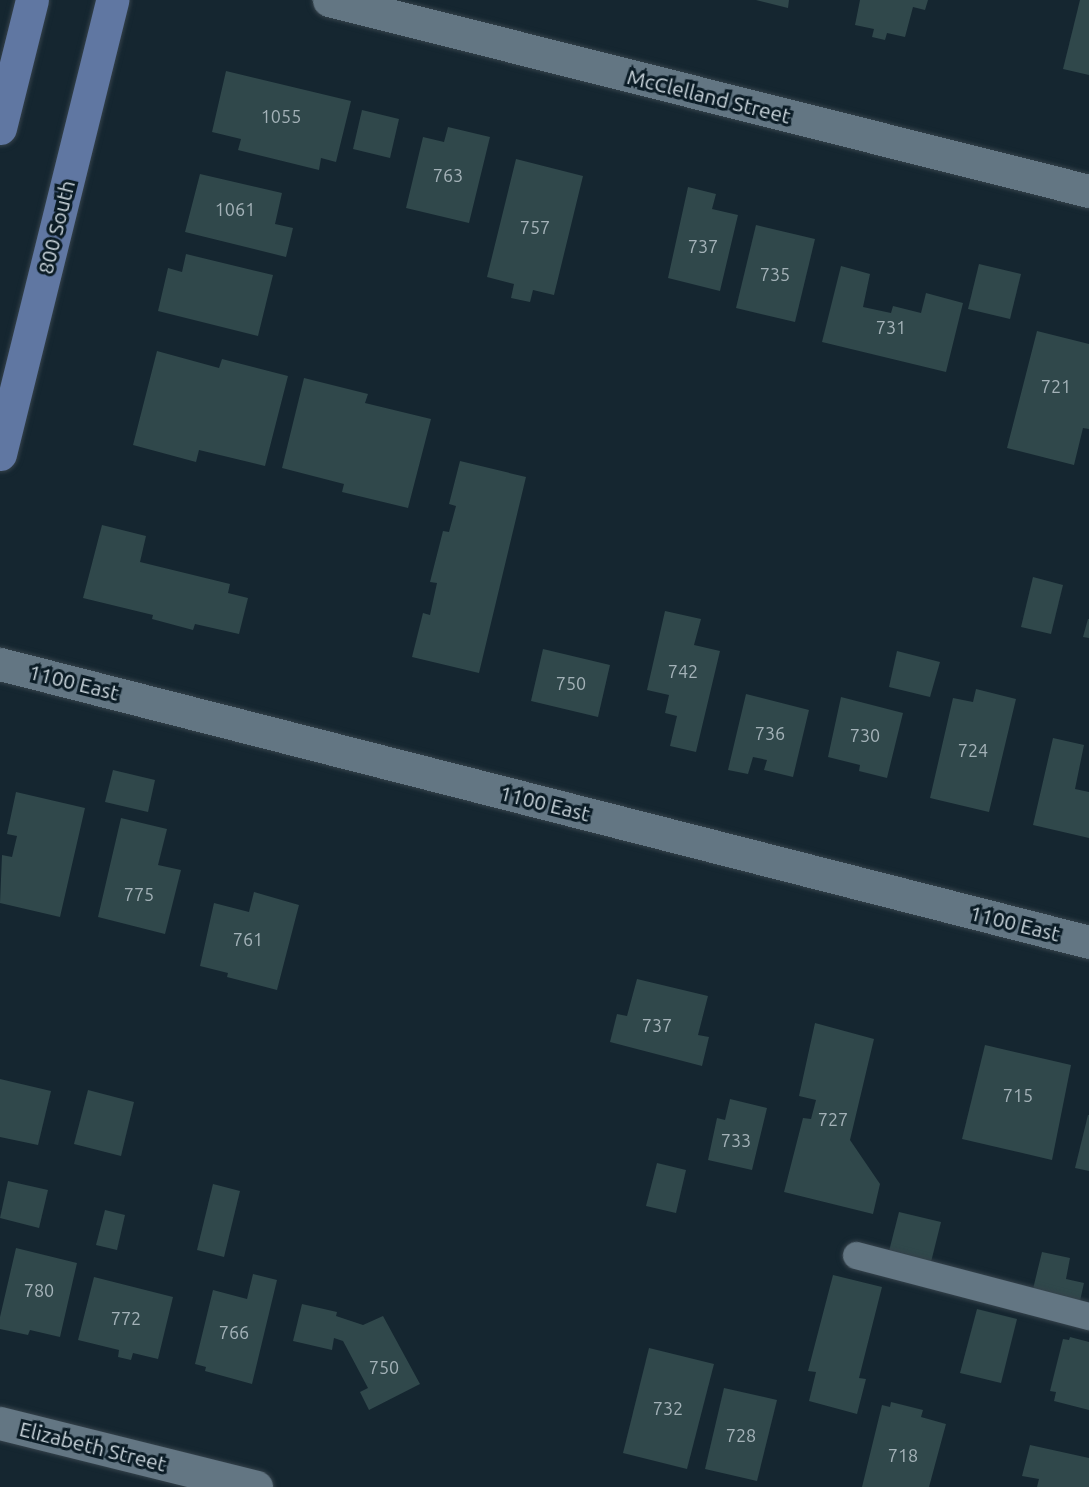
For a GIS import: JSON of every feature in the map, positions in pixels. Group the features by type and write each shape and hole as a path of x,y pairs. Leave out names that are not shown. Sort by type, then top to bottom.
{"main road":[{"path":"0,128 32,0"},
{"name":"800 South","path":"0,454 112,0"}],"street":[{"name":"McClelland Street","path":"329,0 1089,191"},
{"name":"1100 East","path":"0,664 1089,942"},
{"name":"Elizabeth Street","path":"0,1423 256,1487"}],"lane":[{"path":"856,1255 1089,1316"}],"building":[{"path":"756,0 789,0 788,8"},
{"path":"860,0 928,0 925,10 913,7 905,37 887,33 885,40 872,37 874,29 855,25"},
{"path":"1080,0 1089,0 1089,75 1063,69"},
{"path":"226,71 351,101 336,162 321,158 319,170 238,150 241,139 212,132"},
{"path":"362,110 399,119 390,158 353,149"},
{"path":"448,127 490,137 469,223 406,208 423,137 444,142"},
{"path":"516,159 583,176 554,295 533,290 530,302 511,298 514,284 487,277"},
{"path":"200,174 282,193 275,224 293,228 286,257 185,232"},
{"path":"688,187 716,194 712,209 738,215 720,291 668,278"},
{"path":"756,225 815,239 795,322 736,308"},
{"path":"186,254 273,275 258,336 158,311 168,268 182,272"},
{"path":"979,264 1021,274 1010,319 968,309"},
{"path":"841,266 870,274 863,307 891,313 893,306 921,313 926,293 963,303 946,372 822,342"},
{"path":"1037,331 1089,344 1089,429 1083,428 1074,465 1007,448"},
{"path":"157,351 219,368 222,359 288,376 265,466 199,450 196,462 133,445"},
{"path":"304,378 368,394 365,403 431,419 408,508 342,492 344,484 282,468"},
{"path":"460,461 526,477 479,673 412,657 423,613 430,615 437,583 430,582 443,531 449,532 456,506 449,504"},
{"path":"102,525 146,536 140,562 230,584 228,593 248,598 239,634 195,624 193,630 152,619 153,615 83,598"},
{"path":"1033,577 1063,585 1051,634 1021,627"},
{"path":"665,611 701,619 694,645 720,651 696,752 670,746 677,716 665,713 669,695 647,690"},
{"path":"1089,619 1089,638 1083,637"},
{"path":"543,649 610,665 598,717 531,701"},
{"path":"897,651 940,662 930,697 889,687"},
{"path":"976,689 1016,699 989,812 930,798 953,698 973,702"},
{"path":"746,694 809,710 793,777 764,770 767,760 753,757 748,774 728,770"},
{"path":"841,697 903,713 887,778 859,771 860,765 828,757"},
{"path":"1053,738 1084,745 1075,789 1089,792 1089,838 1033,825"},
{"path":"113,770 155,780 148,812 105,802"},
{"path":"16,792 85,808 60,917 0,903 2,855 12,857 17,836 7,834"},
{"path":"121,818 167,829 158,865 181,870 165,934 98,917"},
{"path":"254,892 299,905 277,990 227,977 228,973 200,966 214,903 249,912"},
{"path":"637,979 708,996 698,1035 709,1037 702,1066 610,1042 617,1014 627,1016"},
{"path":"815,1023 874,1039 850,1140 880,1184 873,1214 784,1192 803,1118 811,1119 816,1100 799,1096"},
{"path":"985,1045 1071,1065 1052,1160 962,1139"},
{"path":"0,1079 51,1091 38,1145 0,1137"},
{"path":"88,1090 134,1102 121,1156 74,1144"},
{"path":"730,1099 767,1108 752,1170 708,1160 717,1118 725,1120"},
{"path":"1089,1115 1089,1171 1075,1168"},
{"path":"657,1163 686,1170 676,1213 646,1206"},
{"path":"8,1181 48,1190 39,1228 0,1218"},
{"path":"213,1184 240,1191 224,1257 197,1250"},
{"path":"105,1210 125,1215 117,1250 96,1245"},
{"path":"899,1212 941,1222 929,1270 887,1259"},
{"path":"16,1248 77,1263 60,1337 30,1330 28,1335 0,1329 0,1317"},
{"path":"1042,1252 1070,1258 1066,1279 1084,1283 1080,1301 1032,1293"},
{"path":"253,1274 277,1280 252,1384 205,1371 206,1367 195,1364 213,1290 247,1299"},
{"path":"833,1275 882,1287 859,1378 866,1379 857,1414 809,1401 816,1372 808,1371"},
{"path":"94,1277 173,1297 158,1359 133,1353 131,1360 118,1357 119,1350 78,1340"},
{"path":"302,1304 337,1312 336,1316 363,1325 383,1316 420,1384 369,1410 360,1392 368,1388 343,1341 334,1338 332,1350 293,1341"},
{"path":"977,1309 1017,1319 1001,1383 960,1373"},
{"path":"1070,1337 1089,1342 1089,1410 1054,1401 1056,1392 1050,1391 1063,1339 1069,1340"},
{"path":"649,1348 714,1364 687,1469 623,1453"},
{"path":"724,1388 777,1400 757,1481 705,1469"},
{"path":"891,1402 923,1410 921,1417 946,1424 929,1487 862,1487 882,1405 890,1407"},
{"path":"1030,1445 1089,1458 1089,1487 1037,1487 1039,1479 1022,1476"}]}
